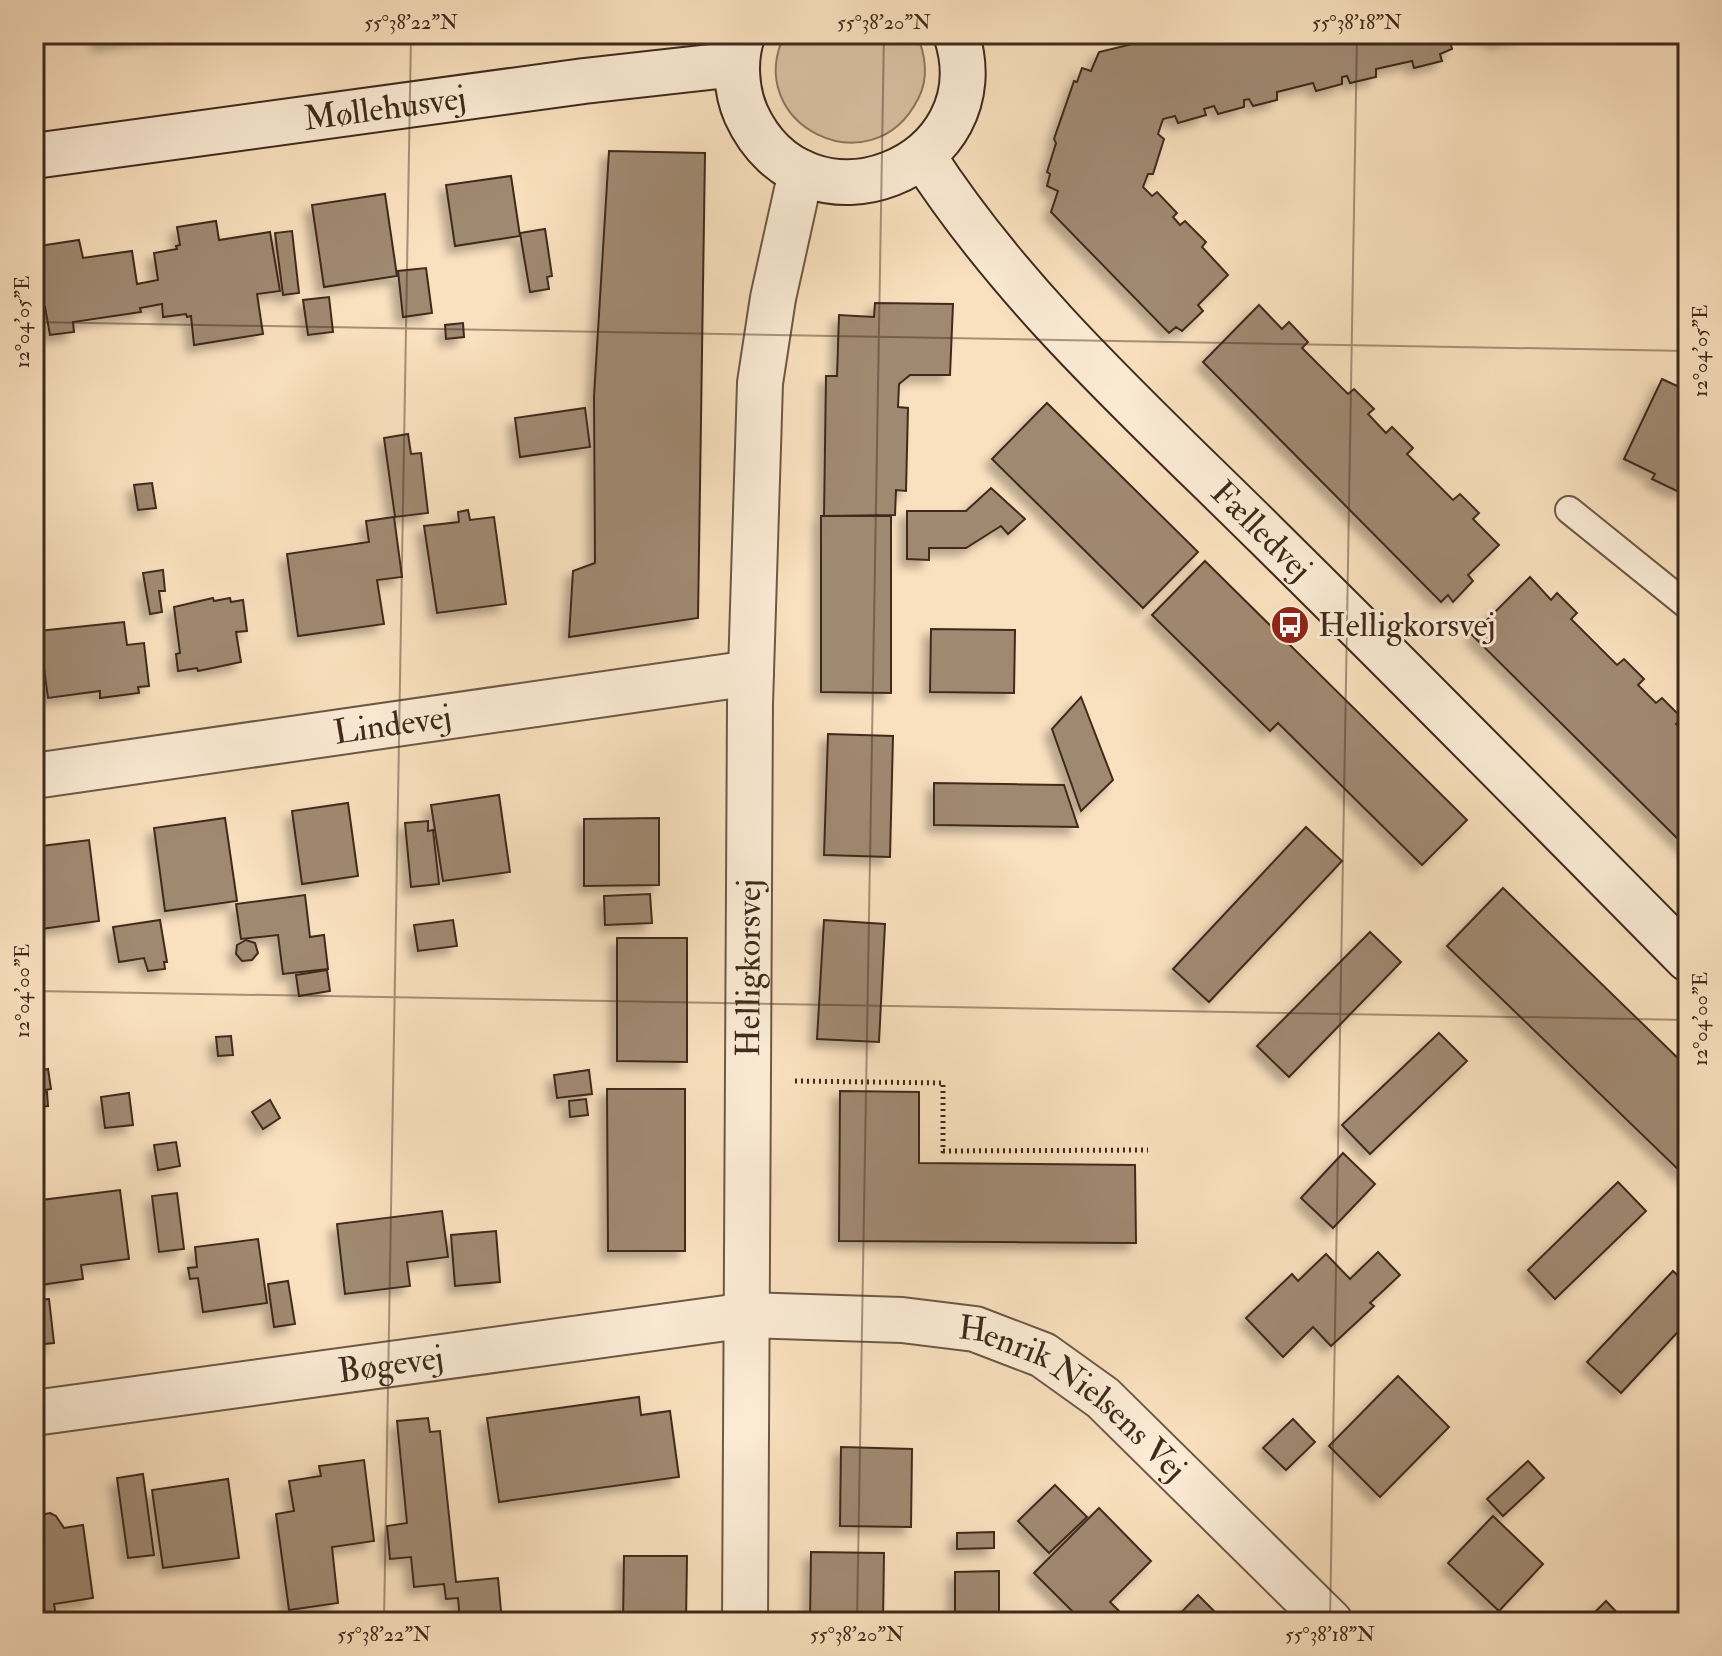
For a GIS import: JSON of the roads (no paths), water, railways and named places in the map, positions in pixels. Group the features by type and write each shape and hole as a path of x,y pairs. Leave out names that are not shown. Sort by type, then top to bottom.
{"street":[{"path":"740,49 738,86 752,128 766,146 782,161 801,172 832,182 865,182 895,173 923,156 946,129 960,96 962,60 956,34"},
{"name":"Møllehusvej","path":"34,156 584,81 740,49"},
{"name":"Fælledvej","path":"923,156 968,221 1028,292 1127,398 1388,655 1688,959"},
{"name":"Helligkorsvej","path":"745,1622 751,673 760,383 773,298 801,172"},
{"name":"Lindevej","path":"34,776 751,673"},
{"name":"Bøgevej","path":"34,1413 748,1315"},
{"name":"Henrik Nielsens Vej","path":"748,1315 902,1320 975,1329 1043,1355 1103,1398 1330,1622"}],"lane":[{"path":"1569,510 1688,606"}],"place":[{"name":"Helligkorsvej","path":"1290,625"}]}
